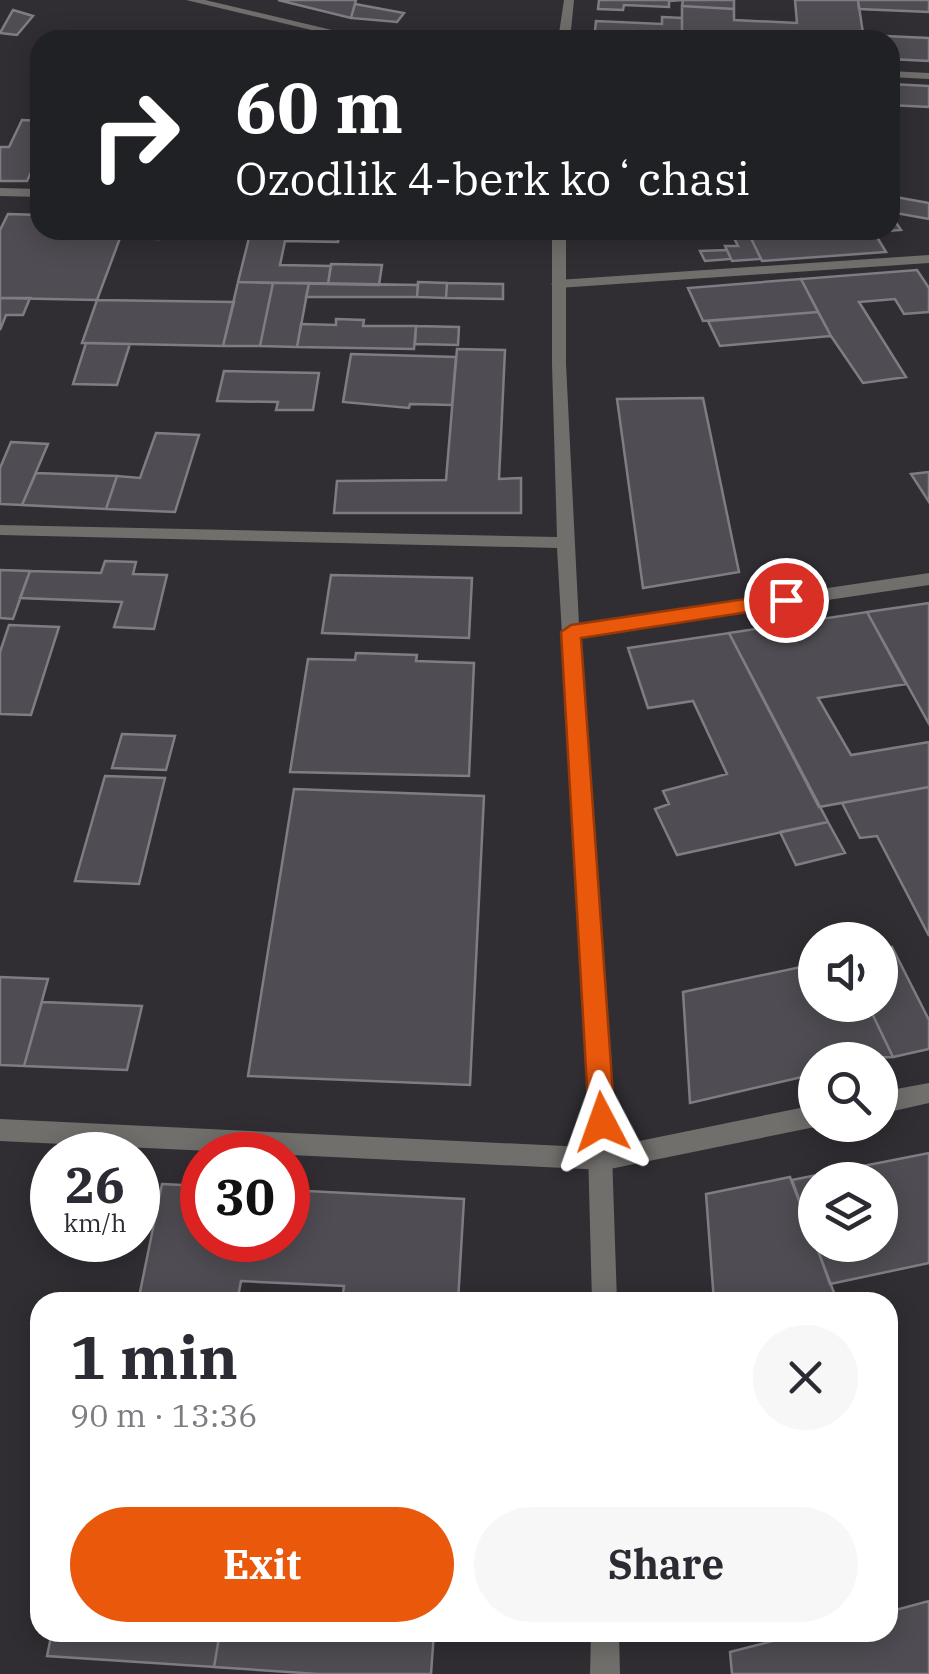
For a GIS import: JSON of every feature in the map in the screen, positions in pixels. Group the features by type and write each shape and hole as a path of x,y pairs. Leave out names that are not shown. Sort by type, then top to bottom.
{"street":[{"path":"192,0 324,30"},
{"path":"565,30 569,0"},
{"path":"900,75 929,76"},
{"path":"0,192 30,193"},
{"path":"559,240 565,543 605,1160 605,1292"},
{"path":"558,284 929,259"},
{"path":"0,530 565,543"},
{"path":"571,632 929,578"},
{"path":"898,1099 929,1093"},
{"path":"0,1130 605,1160 798,1120"},
{"path":"605,1642 605,1674"}],"building":[{"path":"278,0 356,0 351,18"},
{"path":"599,0 683,0 669,1 669,7 624,5 623,10 598,9"},
{"path":"683,0 734,0 734,9 682,6"},
{"path":"795,0 858,0 862,30 682,30 682,6 734,9 734,20 797,23"},
{"path":"858,0 929,0 929,12 859,9"},
{"path":"355,4 404,13 397,22 351,18"},
{"path":"13,10 33,16 17,35 0,33"},
{"path":"662,17 682,18 682,30 595,30 596,21 662,24"},
{"path":"900,37 929,38 929,61 900,60"},
{"path":"900,85 929,86 929,107 900,106"},
{"path":"22,120 30,120 27,181 0,181 0,147 9,147"},
{"path":"900,198 929,203 929,219 900,214"},
{"path":"8,214 30,215 30,240 119,240 97,300 0,298 0,230"},
{"path":"248,240 338,240 285,241 280,265 331,266 328,284 238,282"},
{"path":"735,240 752,240 761,259 732,261 725,246 738,246"},
{"path":"752,240 879,240 886,252 762,261"},
{"path":"727,250 731,259 705,261 700,251"},
{"path":"331,264 382,265 379,285 328,284"},
{"path":"917,270 929,288 929,312 904,314 895,299 859,302 906,377 863,383 831,336 801,279"},
{"path":"801,279 818,312 703,321 688,288"},
{"path":"238,282 273,283 260,346 223,346"},
{"path":"418,282 447,283 446,298 417,297"},
{"path":"273,283 309,283 297,347 260,346"},
{"path":"309,283 418,285 417,297 306,297"},
{"path":"447,283 503,284 503,299 446,298"},
{"path":"0,298 30,298 23,315 6,315 0,330"},
{"path":"97,300 234,302 223,346 82,343"},
{"path":"818,312 831,336 720,346 708,321"},
{"path":"336,319 364,320 363,326 416,326 414,349 297,347 301,324 336,325"},
{"path":"416,326 459,327 458,345 415,344"},
{"path":"86,343 130,344 117,385 73,384"},
{"path":"457,349 505,350 499,479 521,478 521,513 334,513 337,481 446,480"},
{"path":"351,354 456,357 452,405 410,404 409,408 343,402"},
{"path":"224,371 319,373 313,410 276,410 278,402 217,401"},
{"path":"703,398 739,572 643,588 617,399"},
{"path":"156,433 199,435 175,512 106,509 117,476 140,478"},
{"path":"11,442 48,444 22,505 0,504 0,468"},
{"path":"929,472 929,502 911,474"},
{"path":"36,473 117,476 106,509 22,505"},
{"path":"105,561 136,562 133,574 167,575 154,629 114,627 122,602 20,598 30,571 101,573"},
{"path":"0,570 30,571 13,619 0,618"},
{"path":"331,575 472,578 469,638 322,633"},
{"path":"929,603 929,724 867,612"},
{"path":"867,612 906,684 818,698 851,755 929,742 929,787 819,807 729,633"},
{"path":"9,625 59,627 31,715 0,714 0,652"},
{"path":"729,633 828,822 677,855 655,809 669,804 663,791 727,774 693,701 648,708 628,648"},
{"path":"356,653 417,655 416,661 474,663 469,776 290,772 308,659 355,660"},
{"path":"122,734 175,736 166,770 112,768"},
{"path":"105,776 165,778 139,884 75,881"},
{"path":"929,787 929,936 877,836 860,838 842,803"},
{"path":"294,789 484,796 470,1085 248,1076"},
{"path":"828,822 845,853 796,865 780,832"},
{"path":"898,959 929,1020 929,1049 898,1056 898,1042 886,1042 876,1022 898,1022"},
{"path":"798,968 798,1022 876,1022 886,1042 798,1042 798,1078 690,1103 683,992"},
{"path":"0,977 48,979 24,1066 0,1065"},
{"path":"42,1002 142,1006 127,1070 24,1066"},
{"path":"929,1153 929,1263 830,1284 822,1262 898,1262 898,1162 883,1162"},
{"path":"790,1177 798,1198 798,1262 822,1262 834,1292 713,1292 706,1194"},
{"path":"162,1184 180,1185 180,1262 310,1262 310,1191 464,1199 459,1292 343,1292 344,1286 241,1281 239,1292 140,1292 146,1262 160,1262"},
{"path":"929,1601 929,1674 732,1674 730,1652 768,1642 898,1642 898,1609"},
{"path":"50,1642 218,1642 214,1667 47,1656"},
{"path":"218,1642 433,1642 431,1674 318,1674 214,1667"}],"route":[{"path":"602,1122 571,632 786,600"}]}
